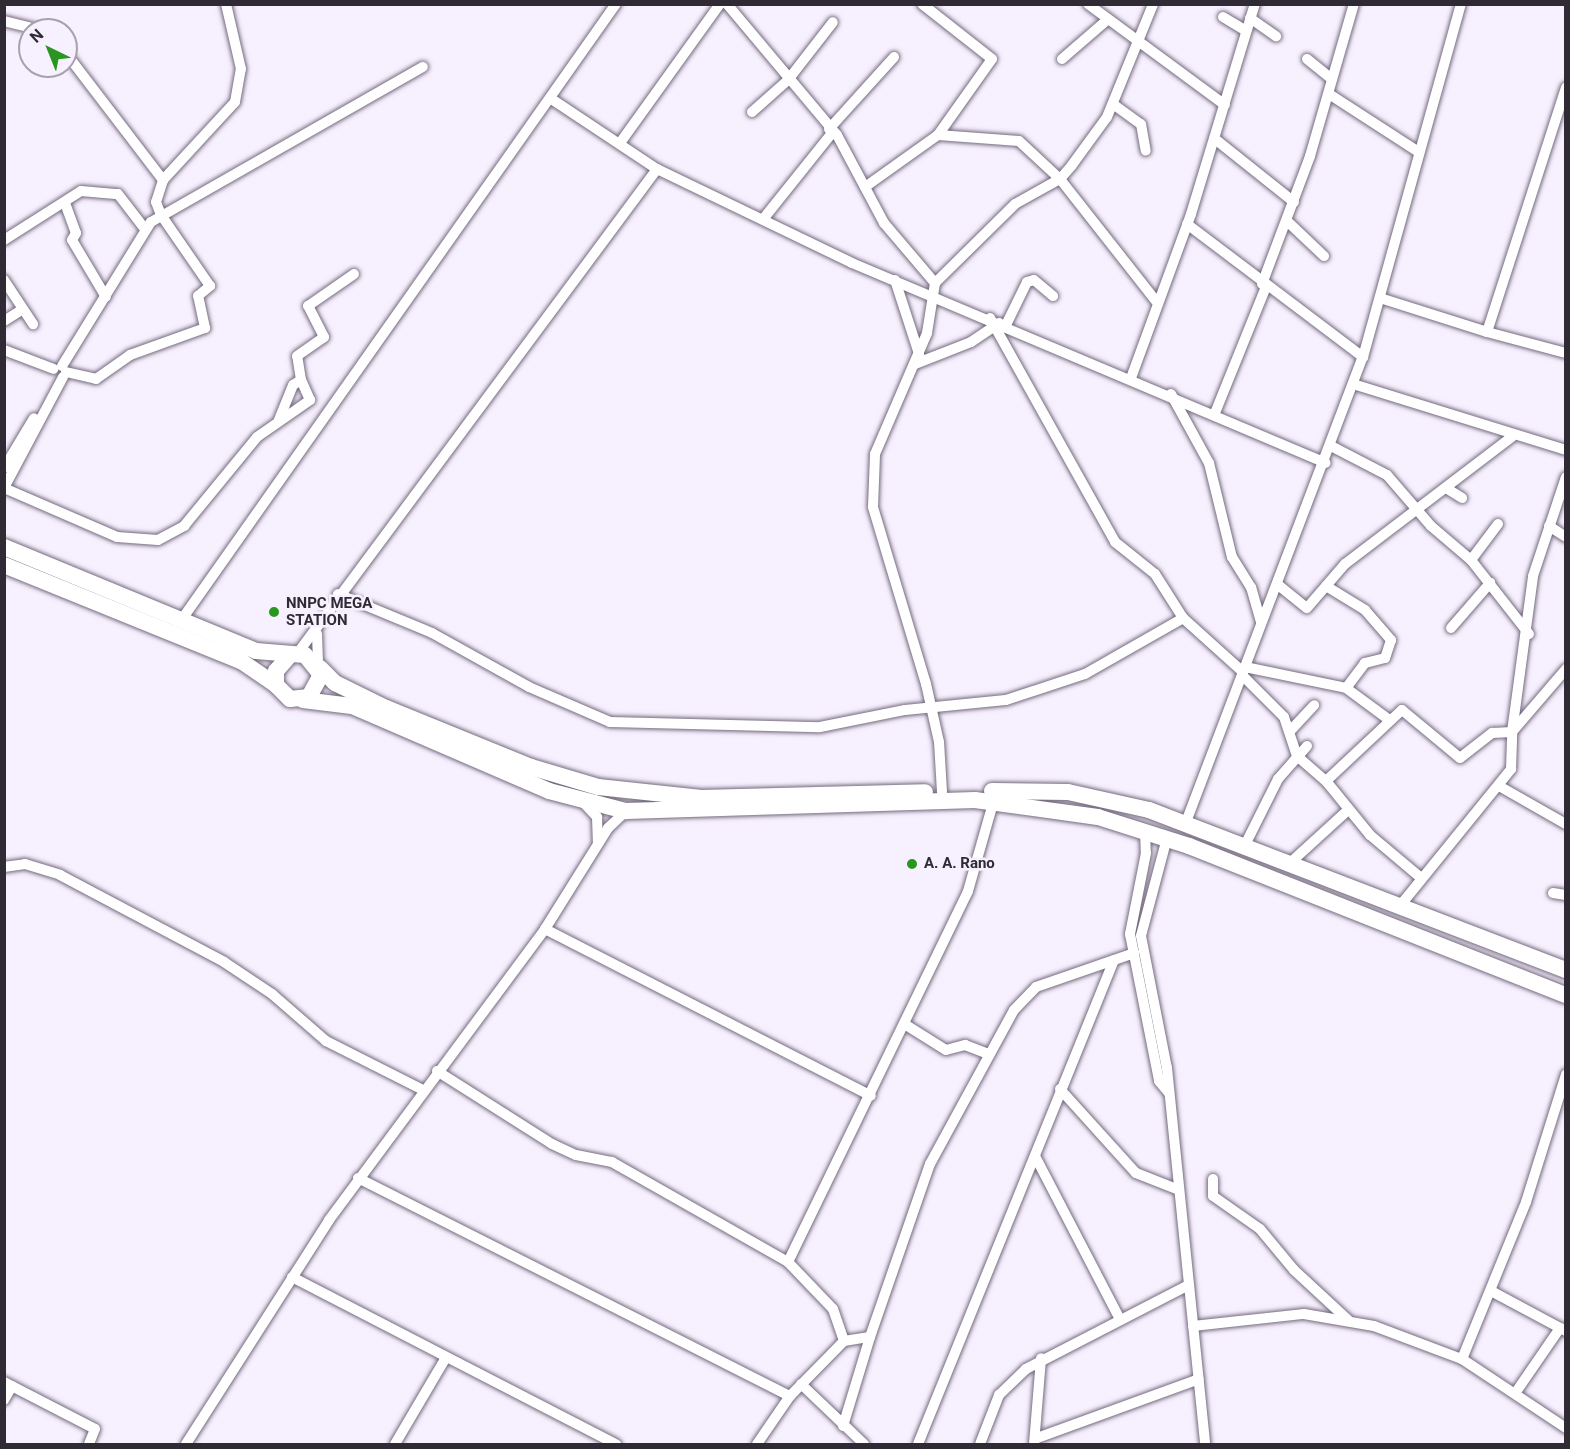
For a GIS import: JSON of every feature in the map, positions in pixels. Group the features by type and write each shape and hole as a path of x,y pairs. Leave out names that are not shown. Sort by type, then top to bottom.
{"highway":[{"path":"4,547 180,622 256,651 294,654 319,667 335,683 395,712 531,767 598,788 701,798 942,792 1068,792 1186,822 1399,907 1566,970"},
{"path":"4,565 241,661 276,685 290,699 352,706 375,720 580,801 626,810 994,801 1145,830 1566,995"},
{"path":"276,685 279,664 294,654"},
{"path":"303,700 319,688 319,667"}],"street":[{"path":"4,350 60,372 96,379 130,355 205,328 198,296 210,286 161,215 156,202 163,180 235,102 241,69 226,4"},
{"path":"180,622 616,4"},
{"path":"620,143 720,4"},
{"path":"727,4 831,131 884,223 933,288"},
{"path":"865,188 938,135 981,81 993,57 922,4"},
{"path":"942,792 931,706 870,488 875,453 917,359 933,288 1015,204 1060,179 1113,104 1153,4"},
{"path":"1131,378 1156,301 1187,224 1255,4"},
{"path":"1215,412 1294,202 1329,94 1354,4"},
{"path":"1186,822 1261,623 1326,463 1363,357 1417,151 1461,4"},
{"path":"1091,5 1107,20 1140,40 1225,105"},
{"path":"1223,17 1246,31"},
{"path":"1250,18 1276,36"},
{"path":"1062,59 1107,20"},
{"path":"752,112 788,80 833,22"},
{"path":"764,218 831,131 894,57"},
{"path":"1307,58 1332,79"},
{"path":"4,468 145,229 161,215 423,66"},
{"path":"78,69 163,180"},
{"path":"1487,332 1566,87"},
{"path":"1329,94 1417,151"},
{"path":"550,98 657,170 895,280 933,288 998,323 1215,412 1326,463"},
{"path":"1113,104 1141,124 1146,151"},
{"path":"938,135 996,135 1019,141 1060,179 1156,301"},
{"path":"1215,139 1294,202"},
{"path":"294,654 317,634 338,594 463,436 657,170"},
{"path":"4,240 81,191 118,194 145,229"},
{"path":"64,203 76,233 72,240 106,297"},
{"path":"1287,221 1324,256"},
{"path":"1187,224 1264,286 1363,357"},
{"path":"60,372 4,488 117,537 159,540 184,526 257,437 310,400 301,380 297,356 324,337 308,306 354,274"},
{"path":"4,280 33,324"},
{"path":"895,280 917,359"},
{"path":"917,359 998,323 1027,282 1034,280 1053,296"},
{"path":"1380,298 1487,332 1566,353"},
{"path":"4,321 23,309"},
{"path":"998,323 1115,542 1155,574 1183,618 1243,671 1303,748"},
{"path":"279,420 292,385 301,380"},
{"path":"1353,384 1435,405 1512,437 1566,450"},
{"path":"1171,394 1209,463 1232,557 1251,586 1261,623"},
{"path":"1277,584 1306,608 1345,564 1512,437"},
{"path":"1331,446 1387,475 1417,511 1471,560 1529,634"},
{"path":"1399,907 1499,786 1514,760 1512,732 1529,634 1533,576 1566,477"},
{"path":"1446,489 1462,498"},
{"path":"1471,560 1498,524"},
{"path":"1549,526 1566,537"},
{"path":"1451,628 1490,583"},
{"path":"1326,586 1365,610 1391,640 1384,658 1365,663 1346,688"},
{"path":"338,594 432,633 529,687 610,722 820,727 931,706 1006,700 1085,674 1183,618"},
{"path":"317,634 319,667"},
{"path":"1326,781 1388,719 1402,710 1463,758 1492,733 1512,732 1566,669"},
{"path":"1243,671 1346,688 1388,719"},
{"path":"1291,730 1314,705"},
{"path":"1303,748 1296,756 1326,781 1348,810 1421,878"},
{"path":"1245,845 1303,748"},
{"path":"1499,786 1566,824"},
{"path":"580,801 597,817 597,847"},
{"path":"788,1262 906,1025 968,891 994,801"},
{"path":"186,1444 358,1178 545,929 597,847 626,810"},
{"path":"1290,863 1348,810"},
{"path":"1145,830 1146,853 1130,926 1160,1081 1169,1093"},
{"path":"1167,838 1141,930 1169,1093 1205,1444"},
{"path":"4,867 25,864 60,874 232,966 326,1041 423,1090"},
{"path":"1553,893 1566,895"},
{"path":"545,929 871,1096"},
{"path":"843,1426 870,1337 930,1164 1014,1010 1036,987 1134,953"},
{"path":"918,1444 1114,960"},
{"path":"906,1025 946,1050 965,1045 988,1054"},
{"path":"437,1071 552,1144 612,1162 788,1262 833,1309 844,1341"},
{"path":"1462,1359 1491,1292 1566,1074"},
{"path":"1060,1089 1136,1173 1179,1190"},
{"path":"1035,1156 1120,1319"},
{"path":"358,1178 790,1396"},
{"path":"1213,1179 1213,1196 1260,1229 1294,1270 1349,1320"},
{"path":"292,1277 446,1359 616,1444"},
{"path":"980,1444 1004,1388 1041,1358 1189,1285"},
{"path":"1491,1292 1563,1329 1516,1392"},
{"path":"1193,1326 1304,1314 1349,1320 1462,1359 1516,1392 1566,1428"},
{"path":"758,1444 790,1396 844,1341 870,1337"},
{"path":"1041,1358 1036,1441 1199,1379"},
{"path":"395,1444 446,1359"},
{"path":"4,1400 8,1384 95,1429 88,1444"},
{"path":"801,1384 864,1444"}],"place":[{"name":"NNPC MEGA STATION","path":"274,612"},
{"name":"A. A. Rano","path":"912,864"}]}
